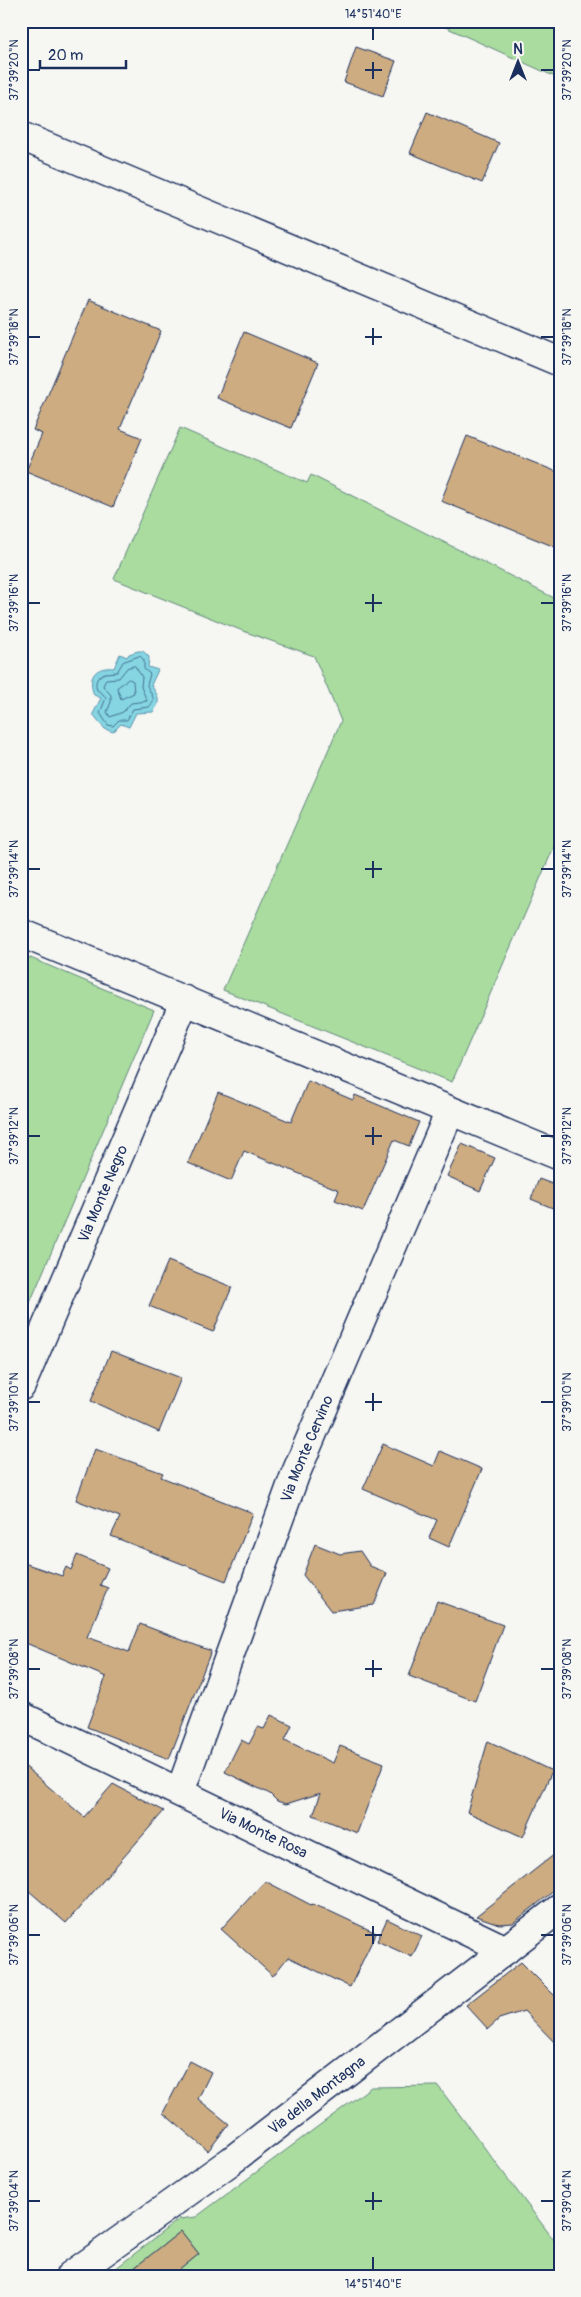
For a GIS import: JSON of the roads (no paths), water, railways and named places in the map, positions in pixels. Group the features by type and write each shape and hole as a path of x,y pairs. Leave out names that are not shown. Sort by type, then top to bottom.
{"street":[{"path":"21,136 560,362"},
{"path":"21,932 560,1156"},
{"name":"Via Monte Negro","path":"21,1386 184,1000"},
{"name":"Via Monte Cervino","path":"180,1792 295,1475 450,1110"},
{"name":"Via Monte Rosa","path":"21,1716 506,1950"},
{"name":"Via della Montagna","path":"70,2276 232,2162 560,1908"}],"water":[{"path":"143,651 149,657 148,667 158,670 151,685 158,701 153,712 136,713 129,727 121,724 113,732 105,729 93,714 101,698 94,695 92,678 97,671 114,668 120,654 127,657 129,654"}]}
